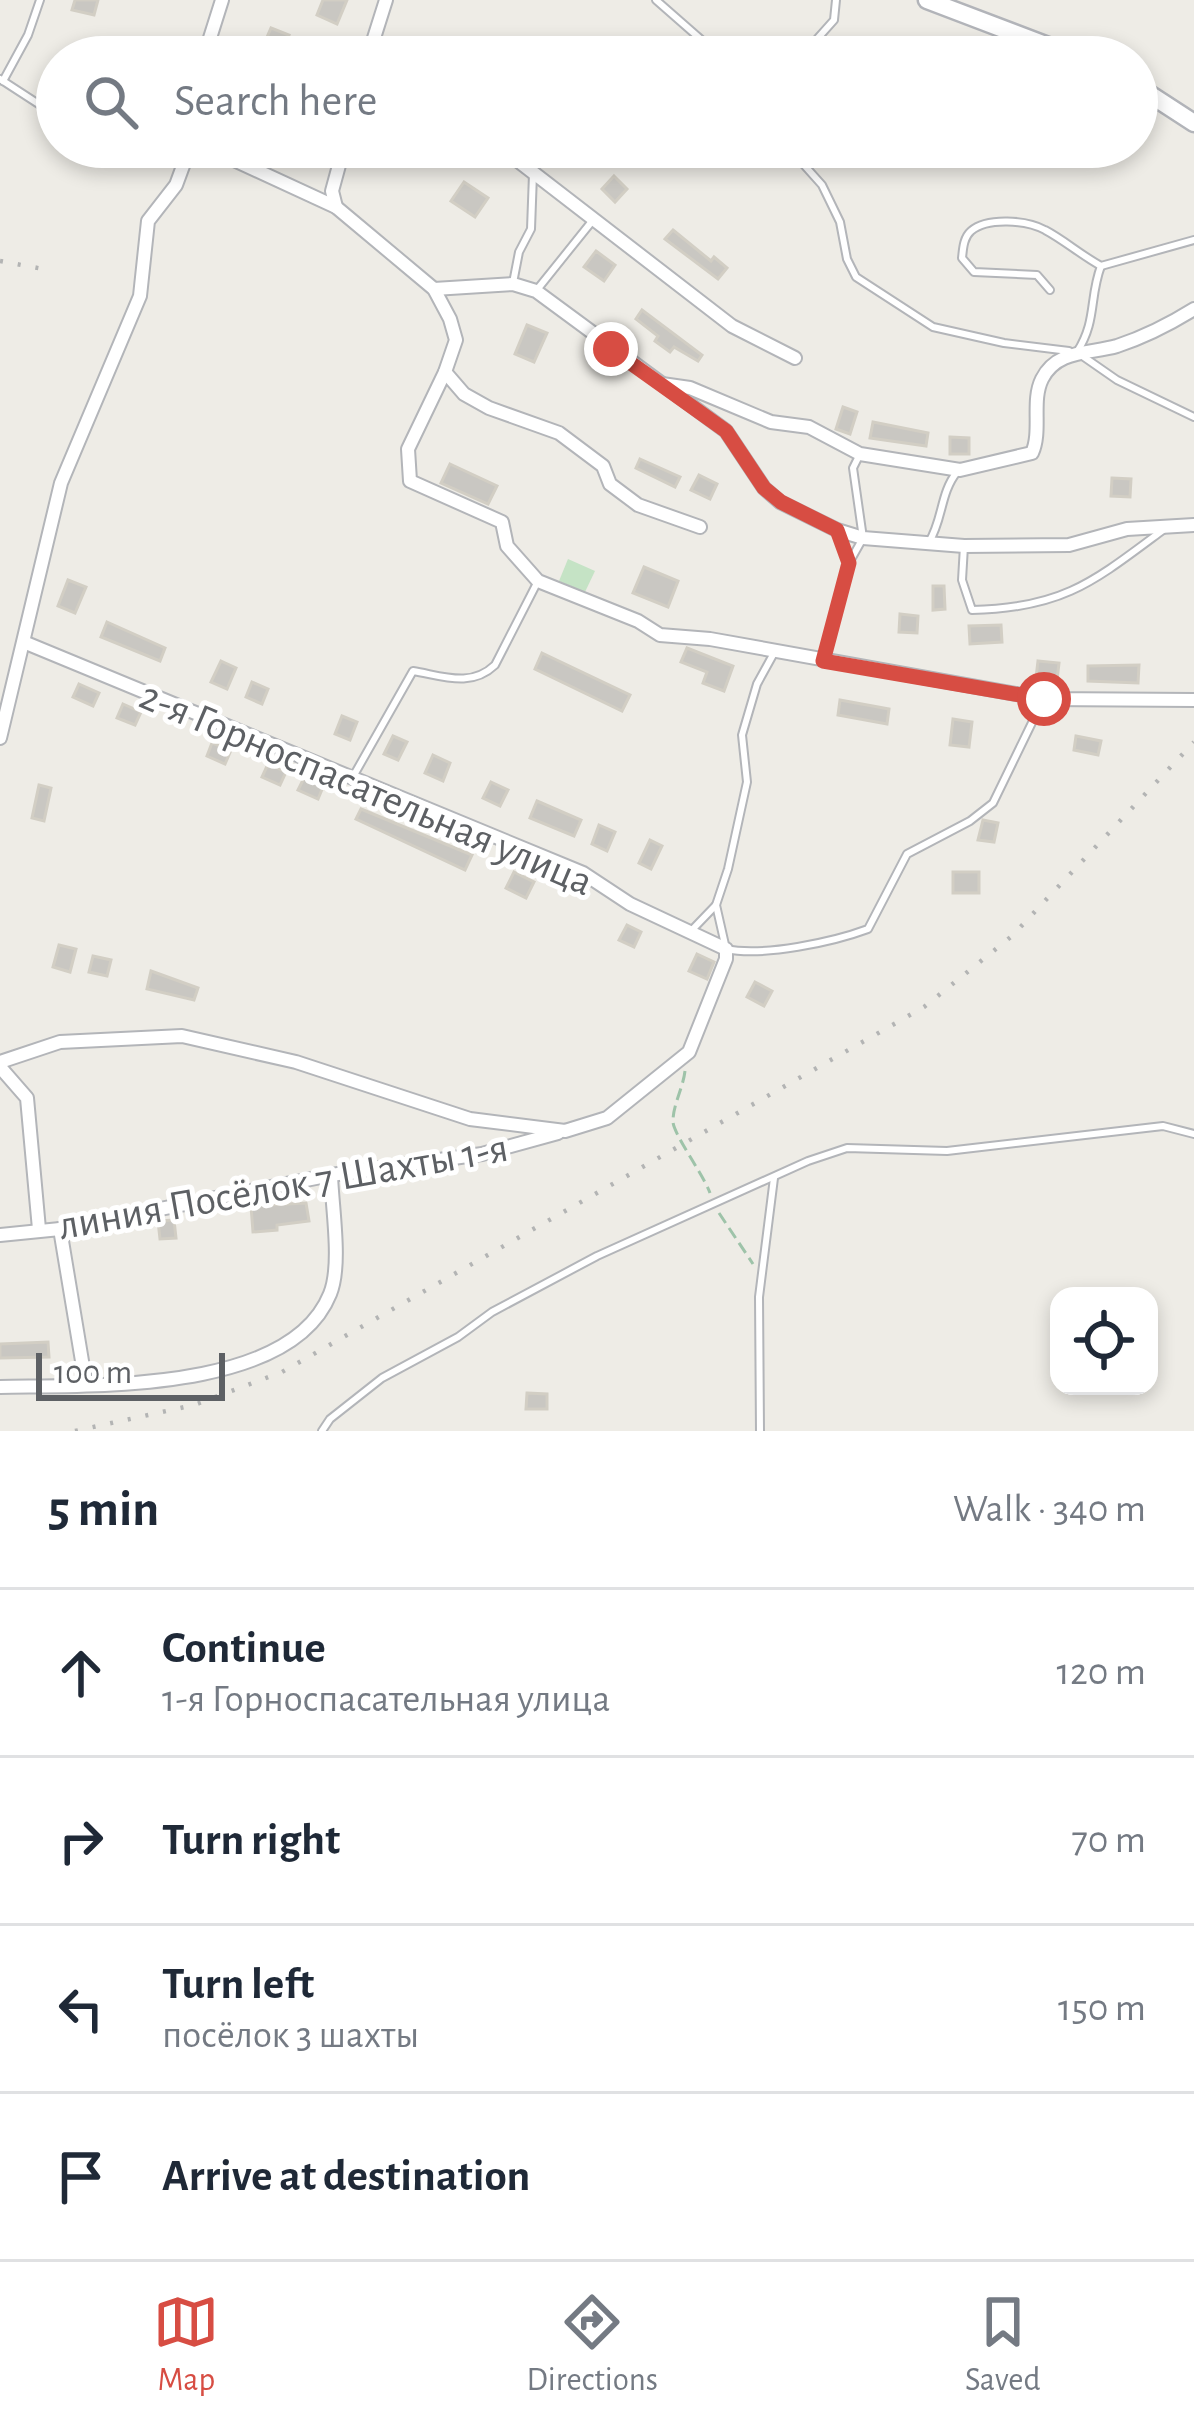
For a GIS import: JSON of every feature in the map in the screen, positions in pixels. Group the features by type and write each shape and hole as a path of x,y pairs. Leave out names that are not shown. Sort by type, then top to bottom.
{"main road":[{"path":"927,0 1022,36"},
{"path":"1158,100 1194,123"}],"street":[{"path":"211,36 222,0"},
{"path":"376,36 386,0"},
{"path":"0,738 61,483 140,296 148,221 176,185 182,168"},
{"path":"252,168 336,207 434,289 455,340 446,372 408,449 410,481 502,523 507,546 538,581 638,621 660,635 710,639 1044,699 1194,700"},
{"path":"336,207 332,191 338,168"},
{"path":"529,168 732,326 795,358"},
{"path":"434,289 513,284 536,291 726,431 764,488 781,502 837,530 863,538 964,547 1069,545 1126,529 1194,525"},
{"path":"658,384 690,388 771,422 809,427 860,454 960,470 1031,453 1041,380 1056,362 1077,352 1114,346 1166,326 1194,309"},
{"path":"446,372 464,394 489,408 559,433 603,466 610,484 638,505 700,527"},
{"name":"2-я Горноспасательная улица","path":"26,643 583,873 630,904 726,949"},
{"path":"39,1229 27,1098 0,1065 60,1042 182,1036 296,1062 470,1119 565,1131 607,1118 688,1052 704,1021 726,949"},
{"name":"линия Посёлок 7 Шахты 1-я","path":"0,1235 60,1229 331,1175 482,1154 565,1131"},
{"path":"0,1387 163,1381 235,1364 287,1345 318,1317 335,1278 331,1175"},
{"path":"60,1229 86,1385"}],"lane":[{"path":"36,102 2,80 28,35 40,0"},
{"path":"656,0 697,36"},
{"path":"820,36 834,20 836,0"},
{"path":"807,168 822,185 840,222 847,260 856,278 933,327 1004,343 1077,352 1117,380 1194,417"},
{"path":"513,284 519,252 531,229 532,170"},
{"path":"536,291 593,220"},
{"path":"1050,290 1037,275 974,272 962,258 970,232 987,224 1021,222 1045,230 1101,266 1194,240"},
{"path":"1077,352 1093,321 1094,284 1101,266"},
{"path":"823,661 849,563 863,538 853,468 860,454"},
{"path":"928,544 937,531 948,484 960,470"},
{"path":"964,547 962,580 972,610 1014,609 1069,595 1169,526"},
{"path":"837,530 849,563"},
{"path":"354,776 413,671 470,681 484,676 495,665 538,581"},
{"path":"692,931 716,905 728,869 747,782 742,735 747,710 774,653"},
{"path":"716,905 726,949 742,953 835,942 868,928 907,854 970,821 993,803 1044,699"},
{"path":"322,1431 330,1419 382,1378 458,1337 492,1312 597,1256 847,1148 946,1151 1163,1126 1194,1134"},
{"path":"760,1431 759,1298 775,1177"}],"path":[{"path":"688,1052 672,1120 675,1134 702,1170 714,1204 763,1276"}],"green space":[{"path":"568,559 595,571 585,592 559,581"}],"building":[{"path":"75,0 98,0 94,15 72,10"},
{"path":"323,0 347,0 337,24 317,15"},
{"path":"271,28 289,35 289,36 268,36"},
{"path":"614,176 627,189 615,202 602,189"},
{"path":"464,182 488,198 475,217 451,201"},
{"path":"673,230 727,268 718,279 665,239"},
{"path":"596,251 615,265 604,281 584,267"},
{"path":"642,310 702,355 698,361 674,347 670,352 655,341 658,336 636,319"},
{"path":"527,325 547,333 534,362 515,354"},
{"path":"843,407 857,412 850,434 836,429"},
{"path":"873,422 928,433 926,446 870,438"},
{"path":"950,437 969,438 969,454 950,454"},
{"path":"640,459 680,477 675,487 636,468"},
{"path":"450,464 497,486 488,504 441,483"},
{"path":"699,475 717,484 710,499 691,490"},
{"path":"1112,478 1131,479 1130,497 1111,496"},
{"path":"644,567 678,581 668,607 633,593"},
{"path":"68,580 86,587 75,613 58,606"},
{"path":"933,586 944,586 945,609 933,610"},
{"path":"900,614 918,616 917,633 899,632"},
{"path":"107,622 165,648 160,661 101,637"},
{"path":"1001,625 1002,642 970,644 969,626"},
{"path":"687,648 733,666 724,691 703,683 707,672 681,662"},
{"path":"542,653 630,695 622,711 535,669"},
{"path":"221,661 236,668 227,689 211,682"},
{"path":"1038,661 1059,663 1057,680 1036,678"},
{"path":"1139,665 1138,683 1088,681 1088,666"},
{"path":"252,682 268,689 262,704 246,697"},
{"path":"79,684 99,693 93,706 73,697"},
{"path":"840,700 889,709 887,724 838,715"},
{"path":"123,704 141,712 135,725 117,718"},
{"path":"342,716 357,722 350,740 335,734"},
{"path":"953,719 972,722 969,747 950,745"},
{"path":"393,736 407,742 398,760 384,754"},
{"path":"1076,736 1101,741 1098,755 1074,750"},
{"path":"212,743 231,750 225,764 207,756"},
{"path":"433,755 450,763 443,781 425,773"},
{"path":"268,764 286,772 280,785 262,777"},
{"path":"304,778 323,787 318,799 298,790"},
{"path":"491,782 508,790 500,806 483,798"},
{"path":"39,785 51,788 44,821 32,818"},
{"path":"537,801 581,820 574,836 530,818"},
{"path":"361,809 472,855 465,870 356,819"},
{"path":"983,820 998,823 994,842 978,840"},
{"path":"599,825 615,832 607,851 592,844"},
{"path":"650,840 662,846 651,869 639,863"},
{"path":"514,872 534,882 526,898 506,888"},
{"path":"953,872 979,872 979,893 953,893"},
{"path":"627,925 641,932 634,947 619,940"},
{"path":"59,945 76,949 70,972 53,967"},
{"path":"697,954 714,962 707,979 689,971"},
{"path":"93,956 111,960 107,976 89,972"},
{"path":"151,971 198,988 194,1000 147,989"},
{"path":"755,982 772,991 764,1006 747,997"},
{"path":"306,1203 309,1221 253,1232 251,1206"},
{"path":"174,1220 176,1238 160,1239 158,1221"},
{"path":"48,1342 49,1357 0,1358 0,1344"},
{"path":"527,1393 547,1394 547,1409 526,1409"}],"railway":[{"path":"0,261 43,269"},
{"path":"75,1431 194,1405 282,1372 924,1007 1012,936 1194,742"}],"route":[{"path":"611,349 726,431 764,488 781,502 837,530 849,563 823,661 1044,699"}]}
